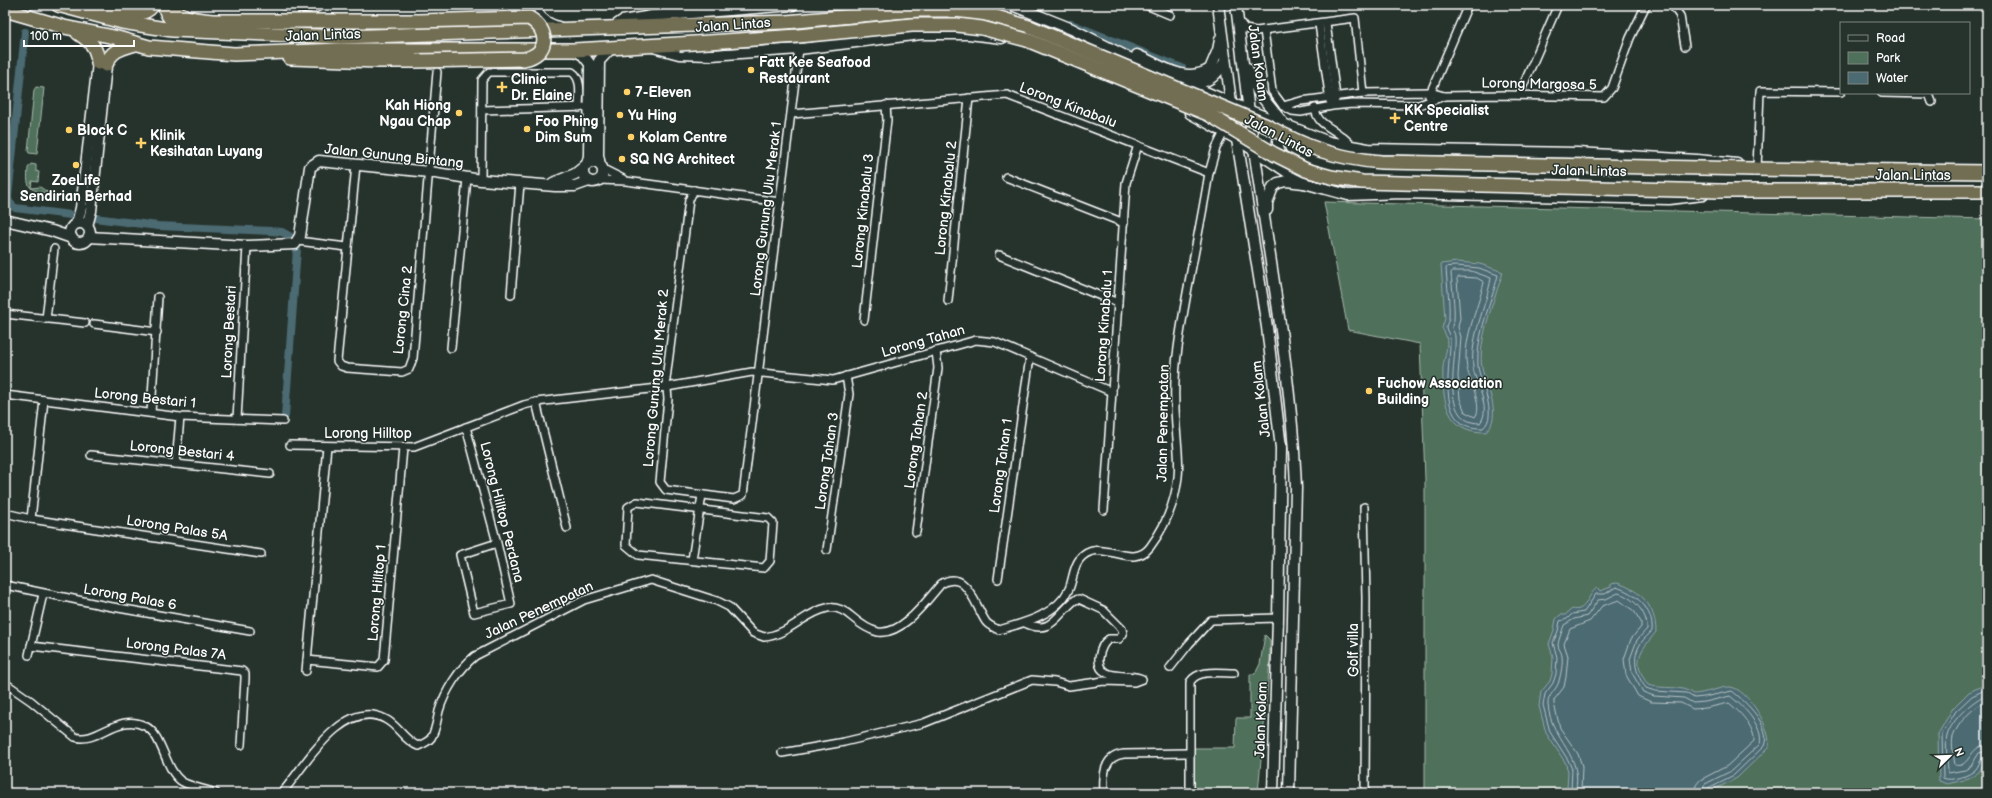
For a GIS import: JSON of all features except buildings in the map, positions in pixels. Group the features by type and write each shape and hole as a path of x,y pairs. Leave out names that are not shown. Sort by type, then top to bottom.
{"highway":[{"name":"Jalan Lintas","path":"58,5 122,22 172,30 340,37 511,32 568,28 637,28 786,22 918,10 961,11 998,17 1032,28 1267,126 1302,145 1341,157 1381,162 1987,172"},
{"path":"65,5 134,15 145,13 154,5"},
{"path":"112,5 130,8 137,8 145,5"},
{"path":"165,5 167,14 181,27 199,32"},
{"path":"172,5 175,11 185,17 214,21 417,21 529,18 540,26 544,34 544,40 540,51 534,57 524,59 416,61 295,60 275,53"},
{"name":"Jalan Lintas","path":"9,11 64,27 114,37 135,44 190,51 234,54 340,50 574,50 798,36 912,25 957,25 982,28 1028,40 1168,96 1208,114 1280,157 1306,170 1331,177 1362,182 1719,191 1987,191"},
{"path":"221,33 295,22"},
{"path":"64,27 92,42 102,64 114,51 135,44"}],"main road":[{"name":"Jalan Lintas","path":"612,28 622,21 644,17 793,5"},
{"path":"901,38 930,25 934,14 931,5"},
{"name":"Jalan Lintas","path":"1012,5 1072,29 1147,67 1250,111 1329,142 1368,149 1624,155 1730,162 1755,169"},
{"name":"Jalan Kolam","path":"1218,5 1231,102 1267,327 1281,448 1273,793"},
{"name":"Jalan Kolam","path":"1236,5 1254,151 1282,325 1295,457 1296,488 1289,793"},
{"path":"1072,29 1104,40 1182,75 1194,76 1210,69 1214,63 1221,31"},
{"name":"Jalan Lintas","path":"648,45 667,52 689,55 799,49 901,38 921,34 969,34 1007,39 1196,115 1293,174 1304,183"},
{"path":"574,50 583,55 590,64 589,156 584,174 594,180 602,175 598,156 599,61 611,48"},
{"path":"1243,60 1258,92 1282,123"},
{"path":"1190,85 1209,81 1225,62"},
{"path":"5,220 52,231 81,221 92,194 102,64"},
{"path":"102,64 81,221 81,243 89,237 247,246 285,246 294,244 298,241"},
{"path":"1293,174 1278,148 1278,139 1282,134 1287,132 1314,136"},
{"name":"Jalan Gunung Bintang","path":"298,241 310,167 319,161 429,172 481,180 547,185 575,186 594,180"},
{"path":"586,165 595,162 601,167"},
{"name":"Jalan Gunung Bintang","path":"547,185 575,174 586,165"},
{"path":"1267,230 1267,203 1273,187 1278,182 1286,181 1304,183 1348,195 1401,194 1669,199 1697,196 1719,191"},
{"path":"1248,210 1250,188 1254,183 1260,187"},
{"path":"81,221 90,231 89,237"},
{"path":"1274,759 1281,748 1289,747"}],"street":[{"path":"281,5 314,9 322,5"},
{"path":"511,32 522,24 526,8 534,5"},
{"path":"540,5 538,11 544,19 552,24 568,28"},
{"path":"1146,5 1170,15"},
{"path":"1428,102 1430,92 1468,5"},
{"path":"1518,95 1558,5"},
{"name":"Lorong Margosa 5","path":"1282,106 1301,100 1363,93 1430,92 1444,96 1518,95 1571,98 1604,97 1612,88 1630,38 1646,5"},
{"path":"1672,5 1680,16 1685,46"},
{"path":"1237,17 1245,29 1250,31 1355,18 1363,93"},
{"path":"1323,23 1336,97 1332,106"},
{"path":"1323,23 1328,97 1332,106"},
{"path":"1264,30 1272,92 1282,106"},
{"name":"Lorong Gunung Ulu Merak 1","path":"743,495 799,49"},
{"path":"481,180 482,80 492,71 572,72 577,75 579,80 579,108"},
{"path":"429,172 437,72"},
{"path":"1755,169 1760,91 1840,92"},
{"path":"1929,94 1932,102"},
{"name":"Lorong Kinabalu","path":"792,114 1007,96 1209,173"},
{"name":"Lorong Margosa 5","path":"1282,106 1292,112 1301,112 1315,108 1352,104 1419,105 1444,96"},
{"name":"Lorong Kinabalu 2","path":"948,301 969,98"},
{"name":"Lorong Kinabalu 3","path":"864,320 887,120 886,105"},
{"path":"482,110 589,107"},
{"path":"1315,108 1321,123 1336,132 1352,146"},
{"name":"Jalan Penempatan","path":"282,793 315,749 328,735 344,723 364,715 375,715 386,719 411,744 418,746 425,743 434,731 440,709 453,682 467,663 475,656 576,604 596,596 646,581 662,582 717,600 729,608 753,633 764,638 784,631 820,610 833,607 846,612 871,630 886,632 911,618 941,584 947,580 962,583 969,589 972,598 987,623 999,630 1025,623 1045,614 1059,603 1069,590 1079,560 1095,550 1104,550 1128,557 1140,555 1149,548 1166,521 1178,478 1174,379 1178,347 1209,173 1216,148 1224,132"},
{"name":"Lorong Kinabalu 1","path":"1104,510 1126,183 1138,145"},
{"name":"Lorong Cina 2","path":"356,165 337,361 341,366 347,368 402,372 406,371 413,358 429,172"},
{"path":"601,167 626,181"},
{"path":"1006,177 1124,223"},
{"path":"451,348 467,178"},
{"path":"594,180 626,181 780,202"},
{"path":"511,295 520,183"},
{"name":"Lorong Gunung Ulu Merak 2","path":"694,190 689,200 666,379 668,399 660,482 666,490 734,499 743,495"},
{"path":"298,241 347,246"},
{"name":"Lorong Bestari","path":"237,419 247,246"},
{"path":"46,319 54,249"},
{"path":"999,255 1118,303"},
{"path":"151,413 158,297"},
{"path":"5,314 85,323"},
{"path":"94,324 157,332"},
{"name":"Lorong Tahan","path":"667,387 758,372 828,380 976,340 985,340 1030,357 1112,392"},
{"name":"Lorong Tahan 2","path":"916,532 938,368 936,351"},
{"name":"Lorong Tahan 1","path":"998,579 1030,357"},
{"name":"Lorong Tahan 3","path":"827,550 849,394 846,376"},
{"name":"Lorong Hilltop","path":"290,445 414,447 524,405 536,402 667,387"},
{"name":"Lorong Bestari 1","path":"5,395 180,416 284,421"},
{"path":"30,519 44,400"},
{"path":"536,402 567,528"},
{"path":"176,464 180,416"},
{"name":"Lorong Hilltop Perdana","path":"466,427 497,543 511,604 474,613 460,557 462,553 497,543"},
{"path":"306,671 327,446"},
{"name":"Lorong Hilltop 1","path":"307,660 378,667 384,660 403,448"},
{"name":"Lorong Bestari 4","path":"91,455 270,474"},
{"path":"692,560 702,495"},
{"path":"637,502 768,518 773,523 770,561 764,568 692,560 638,555 626,545 628,507 637,502"},
{"name":"Golf villa","path":"1364,507 1366,598 1365,793"},
{"name":"Lorong Palas 5A","path":"5,513 30,519 261,554"},
{"name":"Lorong Palas 6","path":"5,585 43,594 250,631"},
{"path":"29,655 43,594"},
{"path":"782,754 844,742 924,723 1032,680 1055,682 1069,686 1104,681 1134,682 1142,680 1110,674 1102,669 1099,661 1102,647 1109,639 1121,638 1123,631 1106,612 1099,608 1080,600 1075,600 1049,625 1042,628 1034,627 1025,623"},
{"path":"1170,668 1211,620 1278,618"},
{"name":"Lorong Palas 7A","path":"31,646 242,671 245,674 245,679 241,745"},
{"path":"1190,793 1190,682 1194,677 1201,674 1234,673"},
{"path":"5,683 31,701 75,737 82,739 90,737 112,726 127,723 138,723 146,726 156,737 168,765 182,782 216,793"},
{"path":"1104,793 1105,770 1110,760 1115,756 1124,754 1189,753"}],"green space":[{"path":"36,87 44,88 37,154 29,153 28,151 34,90"},
{"path":"31,164 36,165 36,171 39,172 38,182 32,181 31,188 28,184 28,168"},
{"path":"40,187 49,193 37,191 31,188"},
{"path":"1324,202 1987,219 1987,793 1425,793 1425,479 1420,344 1348,330"},
{"path":"1265,635 1270,640 1270,659 1258,793 1192,793 1192,748 1235,748 1236,718 1250,718 1250,674 1255,674 1260,664"}],"water":[{"path":"1457,262 1480,264 1503,272 1484,333 1482,346 1482,368 1490,392 1493,409 1491,425 1486,432 1473,431 1462,427 1455,421 1449,412 1444,391 1443,367 1447,340 1442,328 1445,319 1441,264"},
{"path":"1617,583 1626,586 1640,595 1650,607 1653,615 1656,632 1642,651 1639,663 1640,669 1648,685 1683,689 1693,694 1730,687 1737,689 1744,695 1758,712 1767,731 1769,741 1768,748 1737,778 1707,793 1563,793 1567,789 1568,771 1565,762 1546,733 1539,706 1541,692 1550,681 1552,674 1553,657 1549,644 1556,619 1560,615 1565,615 1572,609 1581,608 1584,606 1597,588 1600,591 1611,587 1611,584"},
{"path":"1987,684 1987,757 1979,772 1969,779 1947,784 1939,781 1938,734 1953,708 1969,692"}],"waterway":[{"path":"1071,24 1182,68"},
{"path":"25,32 8,197 9,202 15,208 158,226 282,232 291,237"},
{"path":"285,416 297,249"}],"place":[{"name":"Fatt Kee Seafood Restaurant","path":"751,70"},
{"name":"Clinic Dr. Elaine","path":"502,87"},
{"name":"7-Eleven","path":"627,92"},
{"name":"Kah Hiong Ngau Chap","path":"459,113"},
{"name":"Yu Hing","path":"620,115"},
{"name":"KK Specialist Centre","path":"1395,118"},
{"name":"Foo Phing Dim Sum","path":"527,129"},
{"name":"Block C","path":"69,130"},
{"name":"Kolam Centre","path":"631,137"},
{"name":"Klinik Kesihatan Luyang","path":"141,143"},
{"name":"SQ NG Architect","path":"622,159"},
{"name":"ZoeLife Sendirian Berhad","path":"76,165"},
{"name":"Fuchow Association Building","path":"1369,391"}]}
